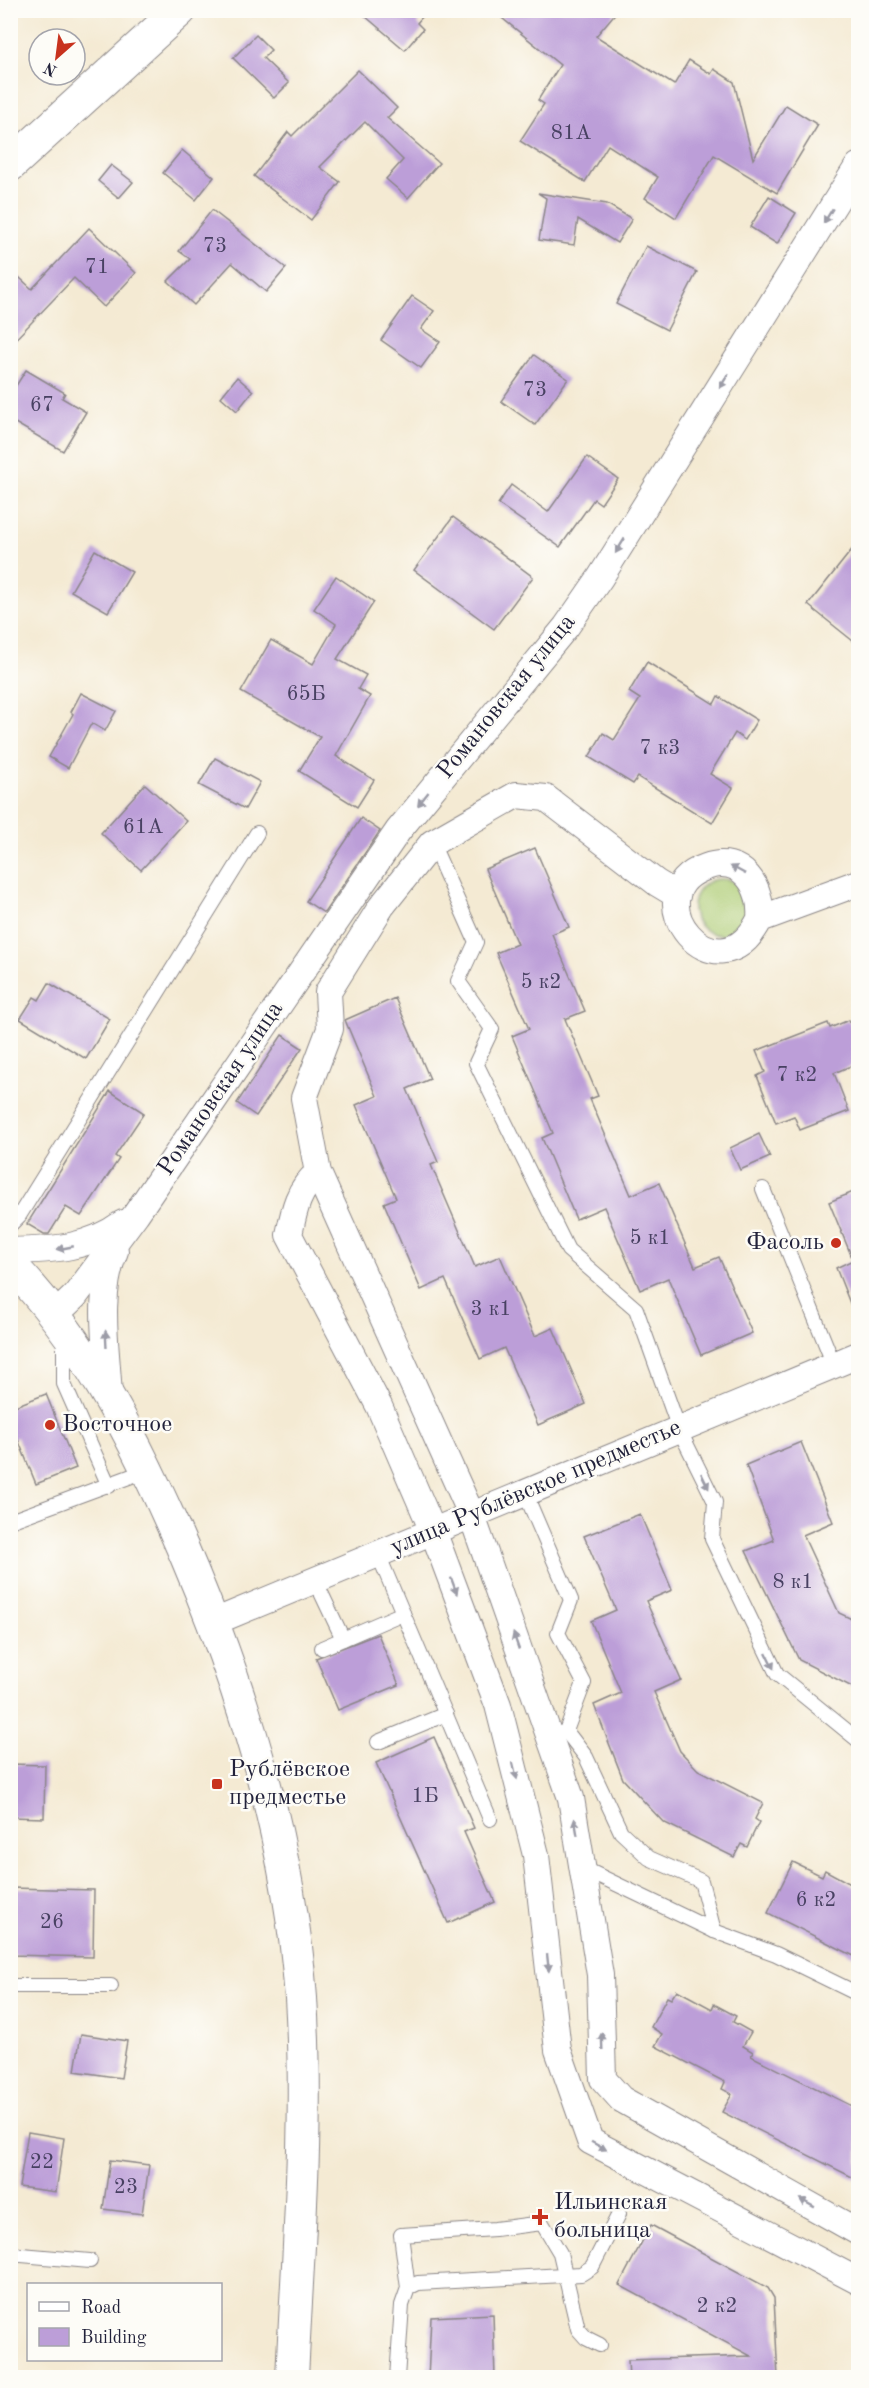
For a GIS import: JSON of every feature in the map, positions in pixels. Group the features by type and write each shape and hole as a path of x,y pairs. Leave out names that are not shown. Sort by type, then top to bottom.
{"main road":[{"path":"10,165 180,10"}],"street":[{"name":"Романовская улица","path":"60,1320 136,1214 398,831 566,627 606,568 858,166"},
{"path":"677,895 657,883 546,798 516,795 432,843 381,907 328,992 330,1029 304,1098 318,1173 472,1516 557,1734 571,1798 600,1975 603,2079 621,2098 858,2232"},
{"path":"714,864 730,866 746,873 756,886 762,902 760,919 753,934 740,945 724,950 707,948 692,941 681,928 676,912 677,895 685,880 698,869 714,864"},
{"path":"760,919 858,883"},
{"path":"318,1173 308,1181 295,1204 289,1235 379,1406 433,1531 498,1705 536,1855 558,2050 572,2097 590,2142 858,2281"},
{"name":"Романовская улица","path":"10,1251 57,1250 85,1244 109,1233 136,1214"},
{"name":"Романовская улица","path":"110,1397 105,1284 116,1248 136,1214"},
{"path":"10,1264 60,1320 110,1397 148,1470 214,1622 250,1731 264,1784 284,1872 301,1996 304,2082 292,2378"},
{"name":"улица Рублёвское предместье","path":"214,1622 858,1354"},
{"path":"572,2097 603,2079"}],"lane":[{"path":"10,1225 25,1206 257,833"},
{"path":"432,843 476,942 458,981 492,1029 476,1063 568,1250 636,1309 679,1429 715,1502 712,1539 777,1674 858,1740"},
{"path":"763,1189 834,1365"},
{"path":"60,1320 64,1384 109,1486"},
{"path":"10,1521 148,1470"},
{"path":"525,1493 571,1600 558,1633 584,1683 557,1734 586,1757 621,1832 649,1858 701,1881 714,1931"},
{"path":"378,1554 490,1819"},
{"path":"315,1580 343,1639"},
{"path":"322,1648 403,1613"},
{"path":"378,1742 446,1714"},
{"path":"583,1868 714,1931 776,1954 858,1994"},
{"path":"10,1986 111,1986"},
{"path":"408,2288 418,2283 581,2274 592,2267 619,2214"},
{"path":"397,2378 402,2305 408,2288 401,2235 495,2229 542,2223 560,2253 578,2329 586,2338 600,2345"},
{"path":"10,2254 90,2261"}],"green space":[{"path":"715,879 727,879 737,883 745,891 749,907 745,923 737,931 727,935 715,935 705,931 697,923 693,913 693,901 697,891 705,883"}],"building":[{"path":"358,10 428,10 417,23 423,29 405,50"},
{"path":"492,10 618,10 596,36 674,85 689,60 711,74 714,69 734,82 753,159 786,105 818,125 777,193 714,155 676,218 645,198 658,177 608,145 585,182 520,141 544,104 538,100 560,65"},
{"path":"256,35 271,50 263,58 289,83 274,98 233,58"},
{"path":"358,70 397,108 387,118 439,163 408,198 386,179 403,160 365,122 320,167 340,182 311,220 254,176 288,132 292,136"},
{"path":"182,150 214,177 196,200 163,173"},
{"path":"111,165 133,182 119,198 98,181"},
{"path":"538,193 607,204 632,219 617,243 578,219 574,245 539,240 546,198"},
{"path":"769,196 796,213 777,244 750,227"},
{"path":"212,210 286,268 266,292 232,263 194,305 168,281 190,259 179,251"},
{"path":"89,228 136,273 104,307 74,278 10,345 10,269 32,289"},
{"path":"646,246 697,272 667,330 616,304"},
{"path":"412,296 434,311 421,329 440,342 421,368 381,340"},
{"path":"534,355 568,379 535,425 501,401"},
{"path":"26,370 65,393 62,398 86,412 63,451 10,420 10,395"},
{"path":"237,377 253,391 237,411 221,397"},
{"path":"587,457 618,479 601,504 594,499 560,547 498,504 511,485 548,512"},
{"path":"453,517 533,577 494,629 414,570"},
{"path":"858,542 858,645 808,605"},
{"path":"95,550 132,572 108,612 71,591"},
{"path":"336,576 374,602 337,659 366,675 358,689 370,696 336,756 374,780 357,807 299,771 320,737 241,692 271,640 313,664 336,624 314,609"},
{"path":"647,662 714,704 718,696 757,720 745,740 735,733 710,774 733,788 712,823 638,777 633,784 589,757 603,733 614,740 640,699 629,692"},
{"path":"81,693 116,711 105,731 93,724 90,726 68,768 49,757 73,714 71,712"},
{"path":"215,758 260,782 245,809 199,785"},
{"path":"145,784 186,821 141,870 101,833"},
{"path":"361,818 380,831 324,913 306,901"},
{"path":"535,848 569,927 552,934 585,1011 565,1019 598,1096 590,1099 631,1195 659,1183 695,1267 719,1257 752,1333 701,1355 668,1278 640,1290 604,1207 576,1219 542,1138 553,1133 512,1036 529,1029 496,953 517,944 485,869"},
{"path":"49,983 110,1019 86,1059 20,1019 34,997 39,1000"},
{"path":"395,998 430,1079 407,1089 438,1162 431,1165 475,1267 500,1256 535,1336 553,1328 586,1404 538,1425 504,1348 480,1359 445,1279 421,1290 384,1203 396,1198 356,1105 377,1096 345,1020"},
{"path":"849,1020 858,1045 858,1063 834,1073 849,1111 800,1130 794,1116 776,1123 757,1076 765,1072 756,1051 828,1023 830,1028"},
{"path":"282,1035 302,1048 256,1116 237,1103"},
{"path":"110,1091 144,1113 115,1156 119,1159 81,1216 66,1207 49,1234 44,1234 27,1224"},
{"path":"759,1134 770,1157 740,1170 730,1148"},
{"path":"858,1190 857,1321 836,1268 853,1260 829,1202"},
{"path":"46,1394 76,1468 36,1484 17,1437 10,1440 10,1408"},
{"path":"801,1442 833,1522 803,1535 839,1613 858,1622 858,1690 799,1660 746,1551 774,1540 746,1465"},
{"path":"640,1514 672,1590 646,1601 681,1680 654,1692 680,1751 698,1770 763,1803 755,1819 759,1822 747,1847 741,1844 734,1857 663,1822 623,1779 594,1705 621,1693 591,1621 616,1610 584,1536"},
{"path":"378,1634 399,1685 338,1710 316,1658"},
{"path":"434,1737 474,1828 464,1832 495,1902 448,1923 376,1763"},
{"path":"10,1764 45,1765 44,1818 10,1817"},
{"path":"793,1862 822,1876 825,1870 858,1888 858,1958 768,1913"},
{"path":"10,1888 94,1890 93,1957 10,1955"},
{"path":"677,1990 712,2009 714,2004 736,2016 733,2022 751,2032 743,2046 753,2052 751,2056 858,2109 858,2180 722,2112 732,2094 722,2089 725,2082 655,2046 662,2034 651,2027 667,1997 671,1999"},
{"path":"81,2034 127,2041 121,2078 75,2071"},
{"path":"28,2132 64,2138 56,2192 19,2187"},
{"path":"110,2160 149,2165 142,2214 103,2209"},
{"path":"651,2225 768,2288 774,2298 778,2378 629,2378 628,2360 751,2356 619,2285"},
{"path":"493,2314 495,2378 428,2378 431,2317"}],"place":[{"name":"Фасоль","path":"836,1243"},
{"name":"Восточное","path":"50,1425"},
{"name":"Рублёвское предместье","path":"217,1784"},
{"name":"Ильинская больница","path":"540,2217"}]}
